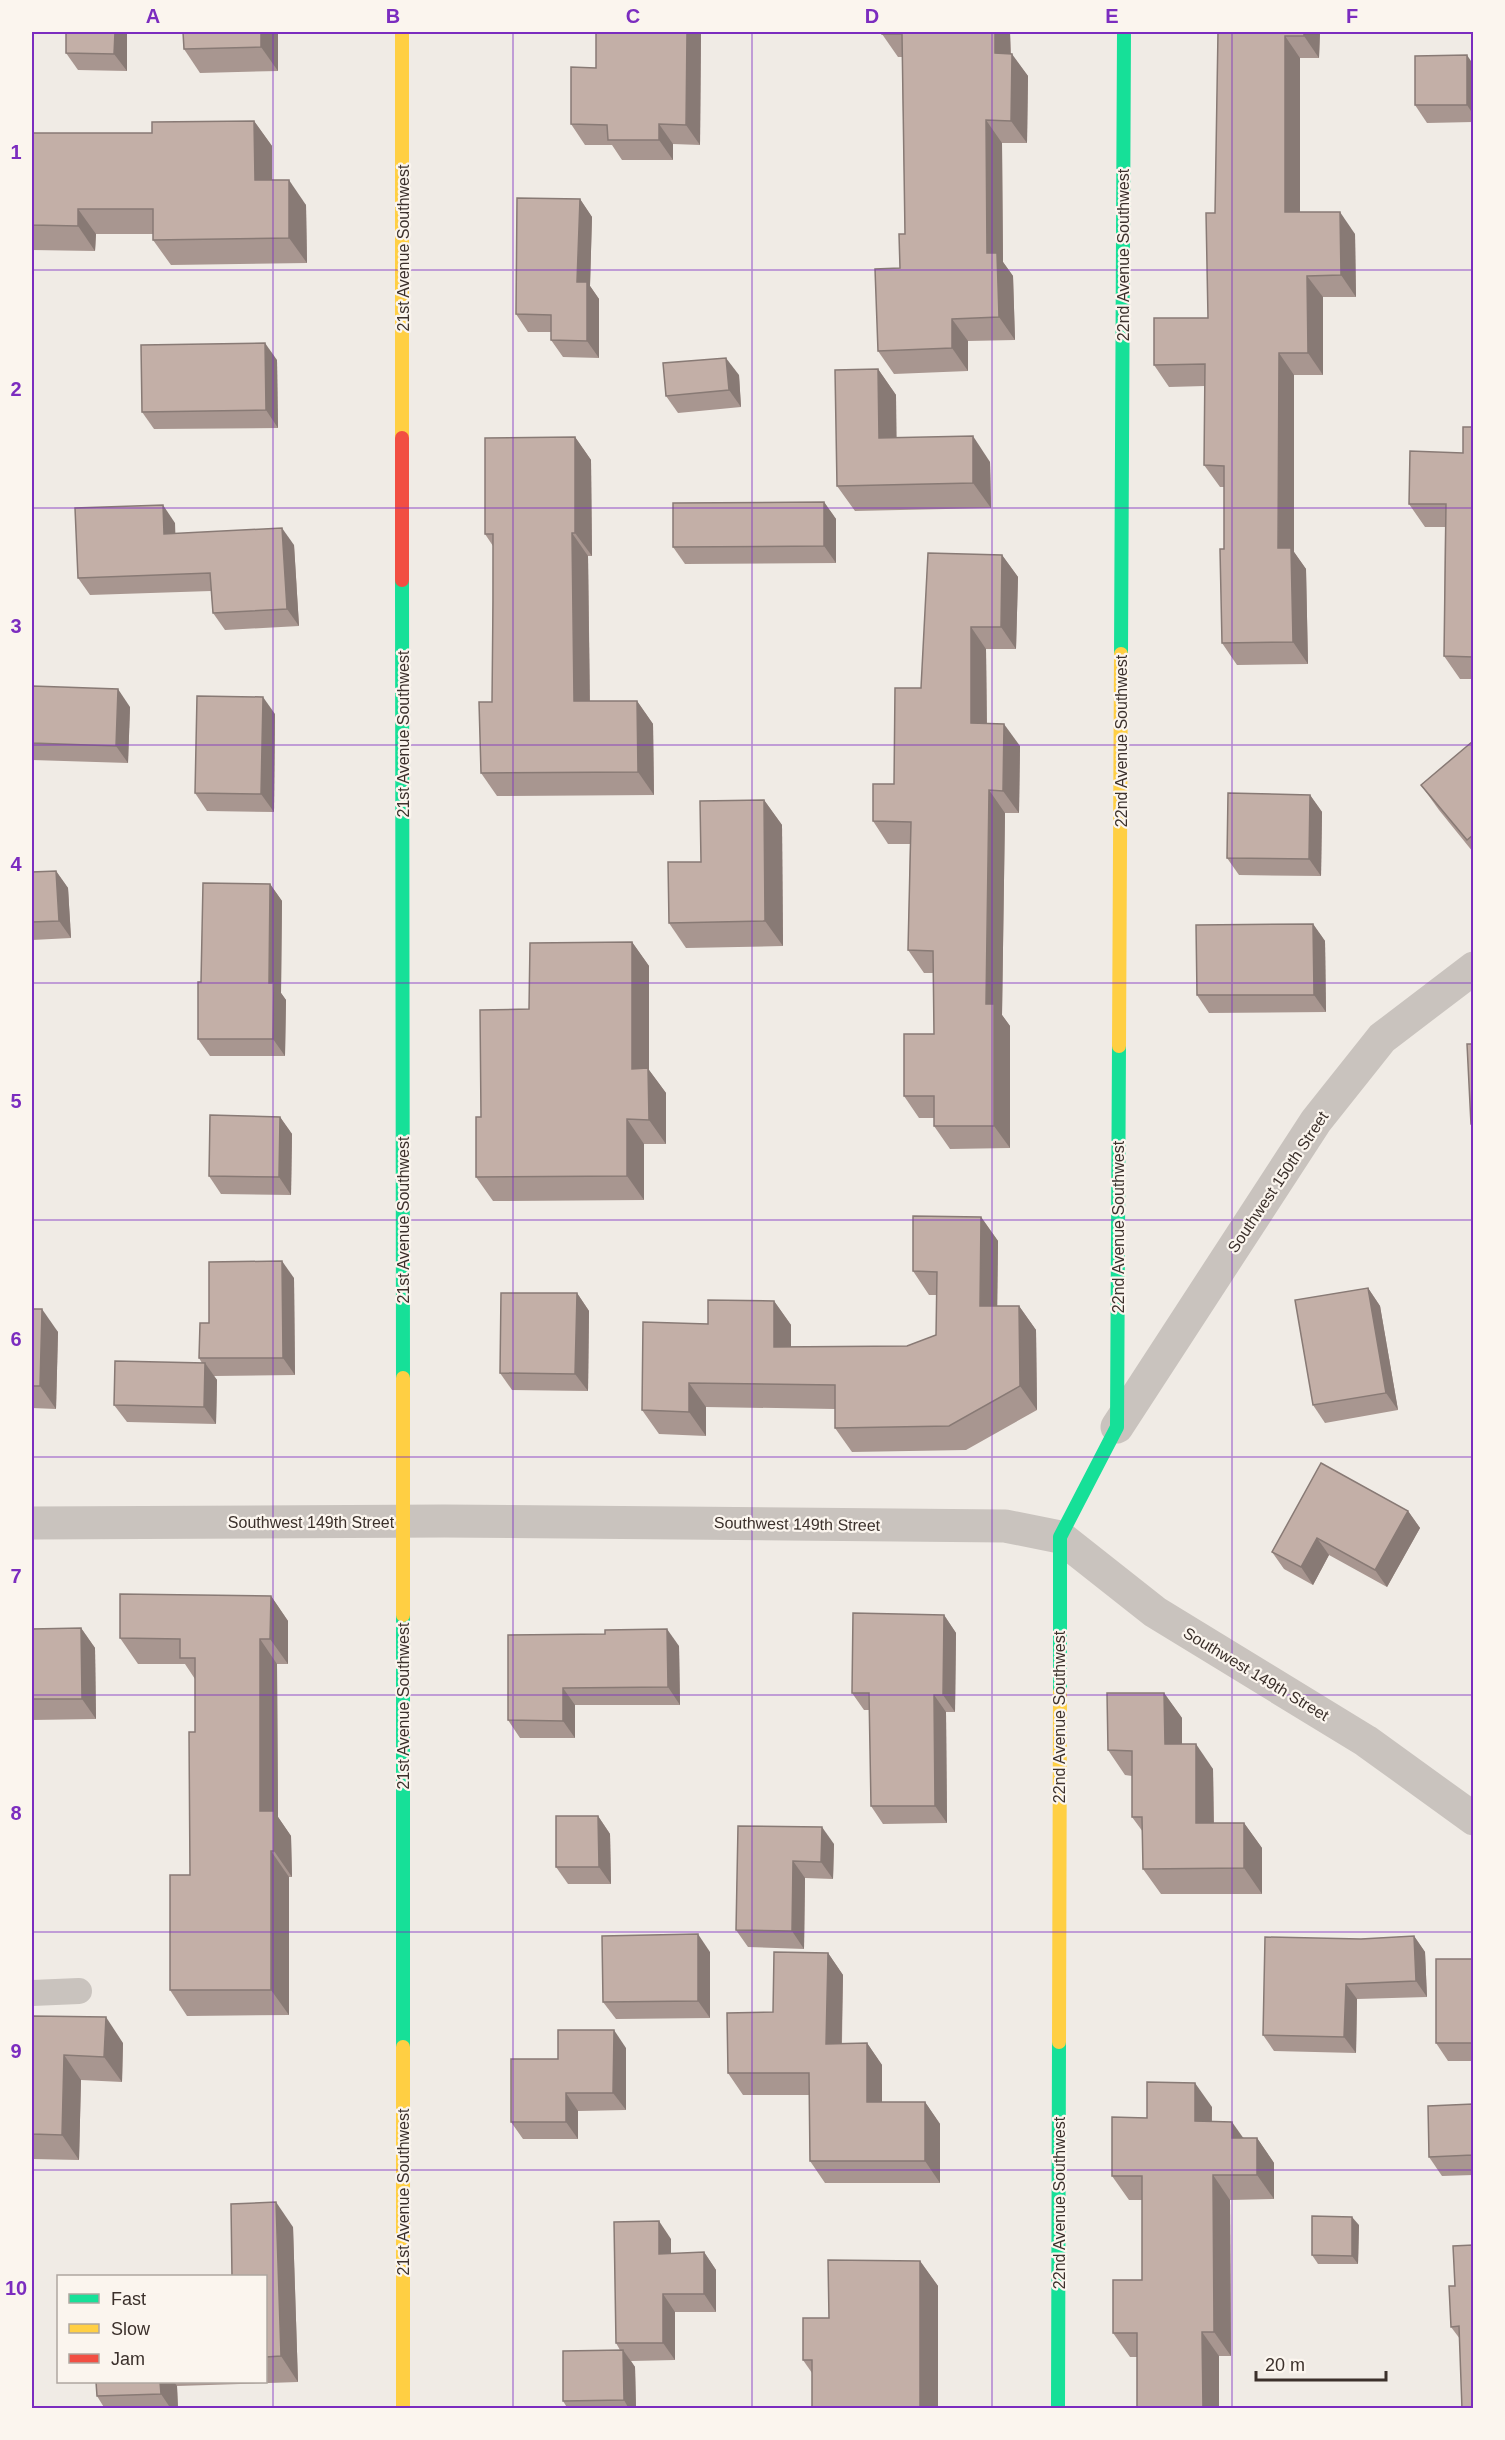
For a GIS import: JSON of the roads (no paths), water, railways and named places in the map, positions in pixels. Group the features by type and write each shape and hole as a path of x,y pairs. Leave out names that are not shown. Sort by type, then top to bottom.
{"street":[{"name":"21st Avenue Southwest","path":"402,32 403,2409"},
{"name":"22nd Avenue Southwest","path":"1058,2409 1060,1537 1117,1427 1124,32"},
{"name":"Southwest 150th Street","path":"1117,1427 1316,1121 1382,1038 1473,968"},
{"name":"Southwest 149th Street","path":"32,1523 403,1521 1005,1526 1060,1537 1155,1612 1366,1741 1473,1819"}],"lane":[{"path":"32,1993 79,1992"}]}
